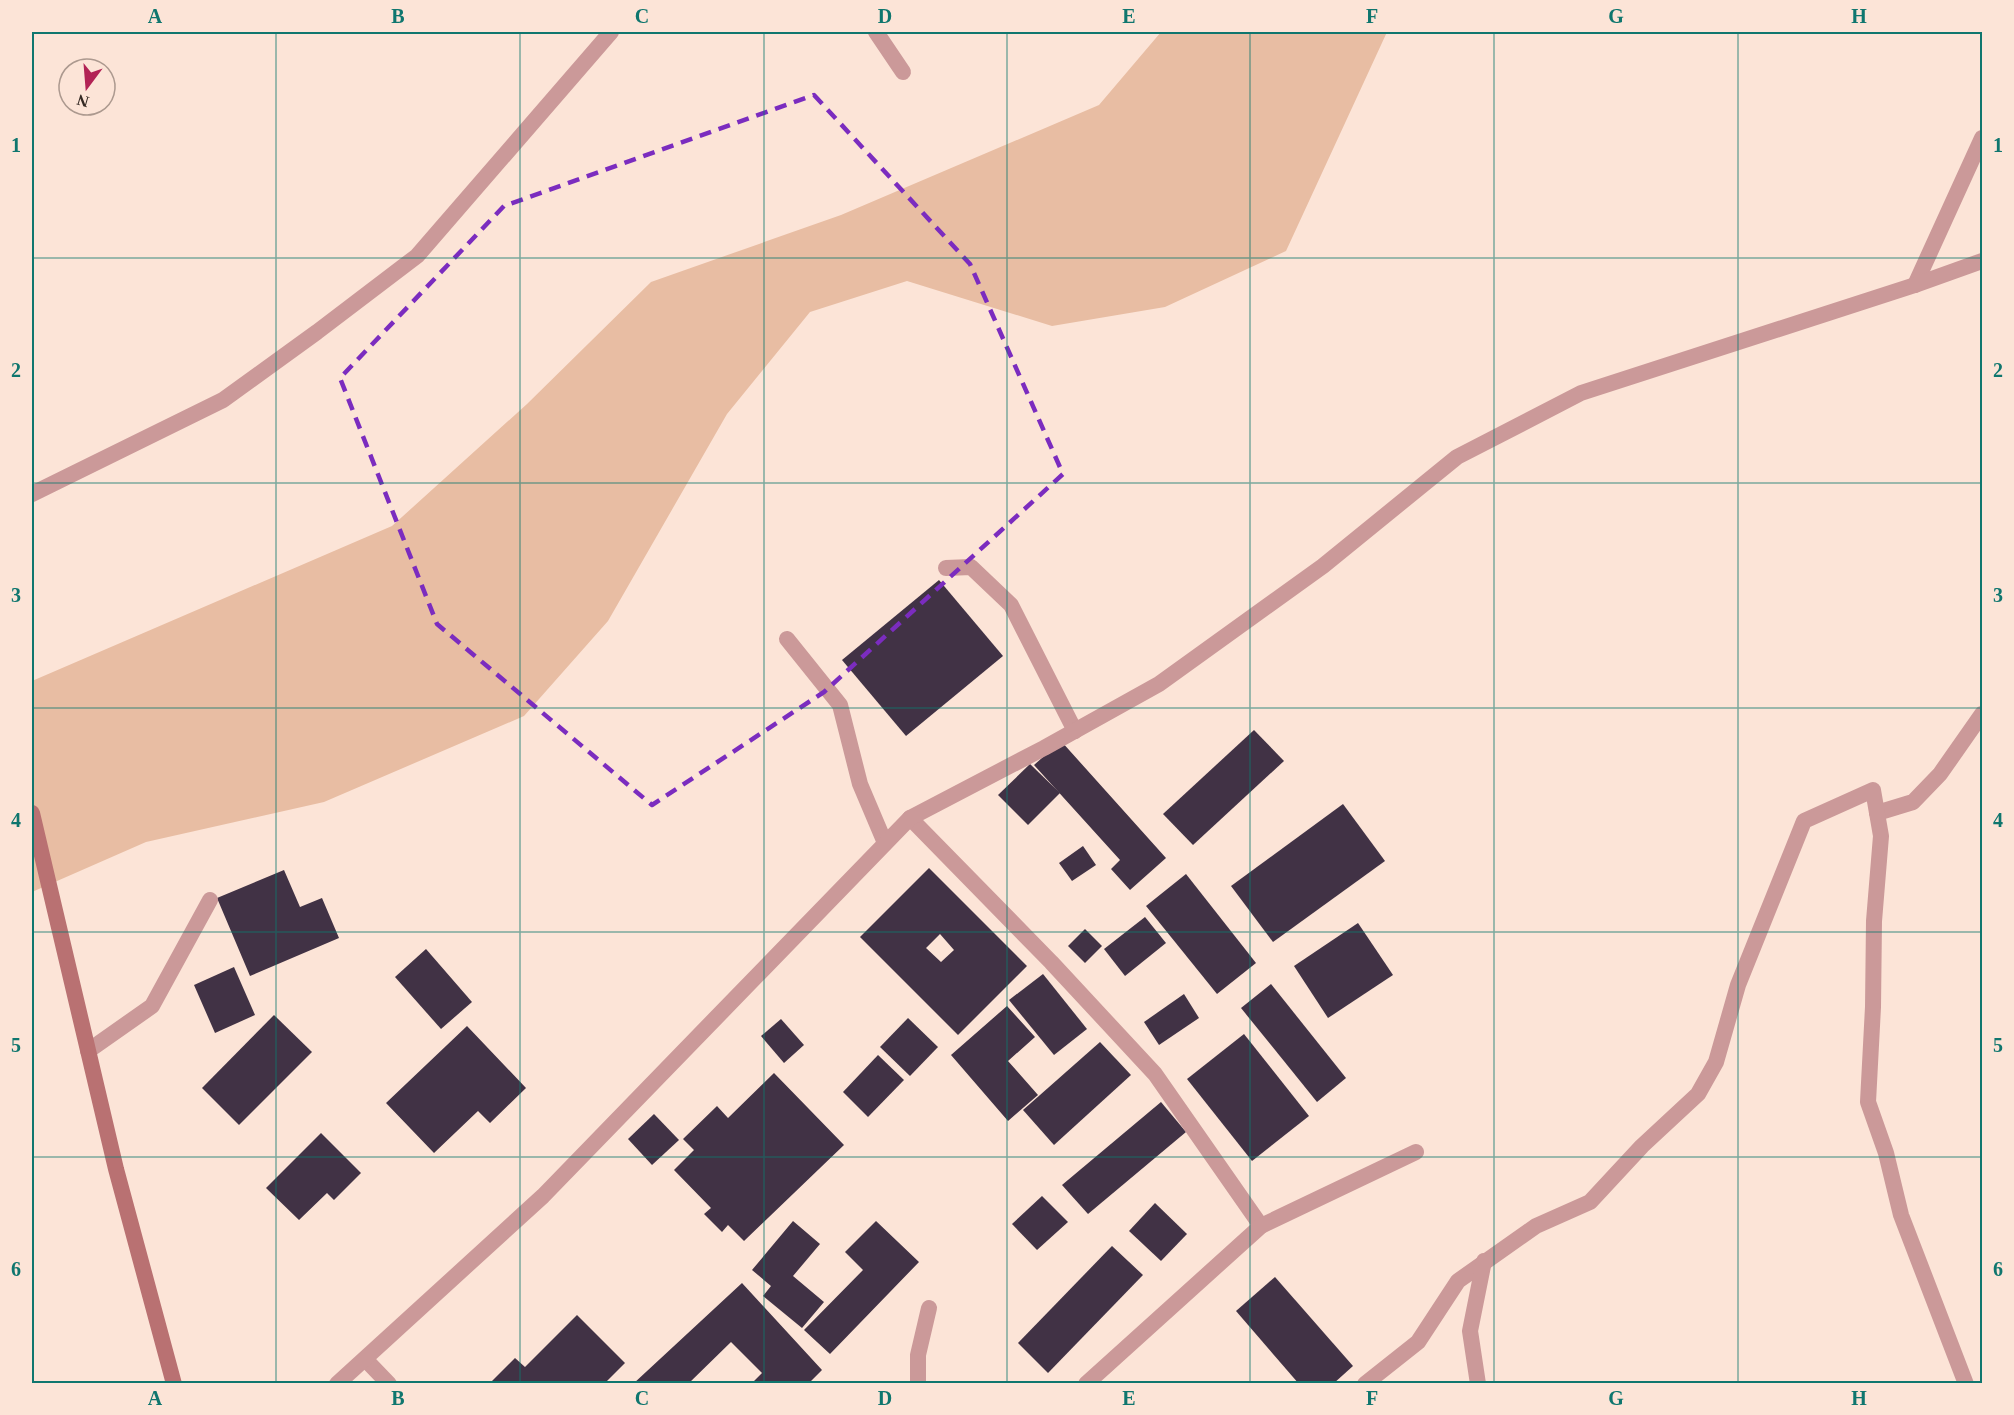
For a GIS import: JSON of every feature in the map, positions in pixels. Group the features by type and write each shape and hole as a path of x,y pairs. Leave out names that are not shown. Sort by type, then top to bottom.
{"main road":[{"path":"33,824 116,1169 174,1383"}],"street":[{"path":"32,494 223,400 417,256 611,32"},
{"path":"876,32 903,72"},
{"path":"1915,285 1983,138"},
{"path":"338,1383 543,1196 910,818 1159,684 1323,566 1457,457 1581,393 1983,261"},
{"path":"946,568 971,567 1011,605 1075,730"},
{"path":"787,639 840,705 860,784 885,843"},
{"path":"1877,813 1913,802 1940,774 1983,714"},
{"path":"1365,1383 1418,1342 1458,1281 1536,1226 1590,1202 1642,1146 1698,1094 1716,1062 1738,986 1804,821 1873,790 1881,836 1874,921 1874,1007 1868,1102 1886,1153 1901,1215 1966,1383"},
{"path":"910,818 1043,953 1155,1074 1261,1226"},
{"path":"88,1051 152,1006 210,900"},
{"path":"1086,1383 1261,1226 1416,1152"},
{"path":"1478,1383 1470,1331 1484,1261"},
{"path":"918,1383 918,1355 929,1308"},
{"path":"365,1359 389,1383"}],"highlighted area":[{"path":"814,95 970,264 1063,474 824,692 652,805 437,624 340,378 504,206"}],"shaded area":[{"path":"1161,32 1387,32 1286,251 1165,307 1052,326 907,281 810,312 727,414 608,621 524,716 324,802 146,842 32,892 32,681 392,526 527,404 651,282 841,215 1099,105"}],"building":[{"path":"939,580 1003,656 906,736 842,660"},
{"path":"1254,730 1284,761 1193,845 1163,814"},
{"path":"1061,741 1166,858 1130,890 1111,869 1120,860 1034,765"},
{"path":"1030,764 1060,793 1028,825 998,795"},
{"path":"1343,804 1385,861 1273,942 1231,886"},
{"path":"1083,846 1096,865 1072,881 1059,863"},
{"path":"929,868 1027,966 958,1035 860,937","holes":["940,934 954,950 941,962 926,948"]},
{"path":"284,870 300,907 322,898 339,938 250,976 217,898"},
{"path":"1186,874 1256,963 1217,994 1146,906"},
{"path":"1145,917 1166,943 1125,976 1104,949"},
{"path":"1358,923 1393,975 1328,1018 1294,966"},
{"path":"1085,929 1102,946 1085,963 1068,946"},
{"path":"426,949 472,1002 441,1029 395,977"},
{"path":"234,967 255,1015 215,1033 194,985"},
{"path":"1043,974 1087,1029 1054,1055 1009,1000"},
{"path":"1271,984 1346,1078 1317,1102 1241,1008"},
{"path":"1184,994 1199,1018 1159,1045 1144,1022"},
{"path":"1007,1006 1035,1037 1008,1061 1038,1095 1008,1121 951,1055"},
{"path":"274,1015 312,1052 239,1125 202,1088"},
{"path":"908,1018 938,1047 910,1076 880,1047"},
{"path":"781,1019 804,1045 784,1063 761,1036"},
{"path":"467,1026 526,1088 490,1123 478,1111 434,1153 386,1103"},
{"path":"1244,1034 1309,1116 1252,1161 1187,1079"},
{"path":"1100,1042 1131,1075 1054,1145 1023,1110"},
{"path":"878,1055 904,1080 868,1117 843,1092"},
{"path":"774,1073 844,1145 744,1241 728,1225 722,1232 704,1214 711,1208 674,1170 694,1150 683,1139 717,1106 728,1118"},
{"path":"1161,1102 1186,1132 1088,1214 1062,1185"},
{"path":"654,1114 679,1140 652,1165 628,1139"},
{"path":"321,1133 361,1173 334,1200 327,1193 299,1220 266,1188"},
{"path":"1042,1196 1068,1222 1037,1250 1012,1224"},
{"path":"1155,1203 1187,1234 1161,1261 1129,1231"},
{"path":"793,1221 820,1244 793,1276 824,1302 802,1328 763,1296 771,1286 752,1270"},
{"path":"876,1221 919,1262 830,1354 804,1330 863,1270 845,1252"},
{"path":"1112,1246 1143,1275 1048,1373 1018,1343"},
{"path":"1275,1277 1353,1366 1333,1384 1299,1384 1236,1311"},
{"path":"742,1283 822,1370 808,1384 751,1384 762,1373 731,1342 688,1384 633,1384"},
{"path":"577,1315 625,1363 604,1384 489,1384 515,1358 525,1367"}]}
